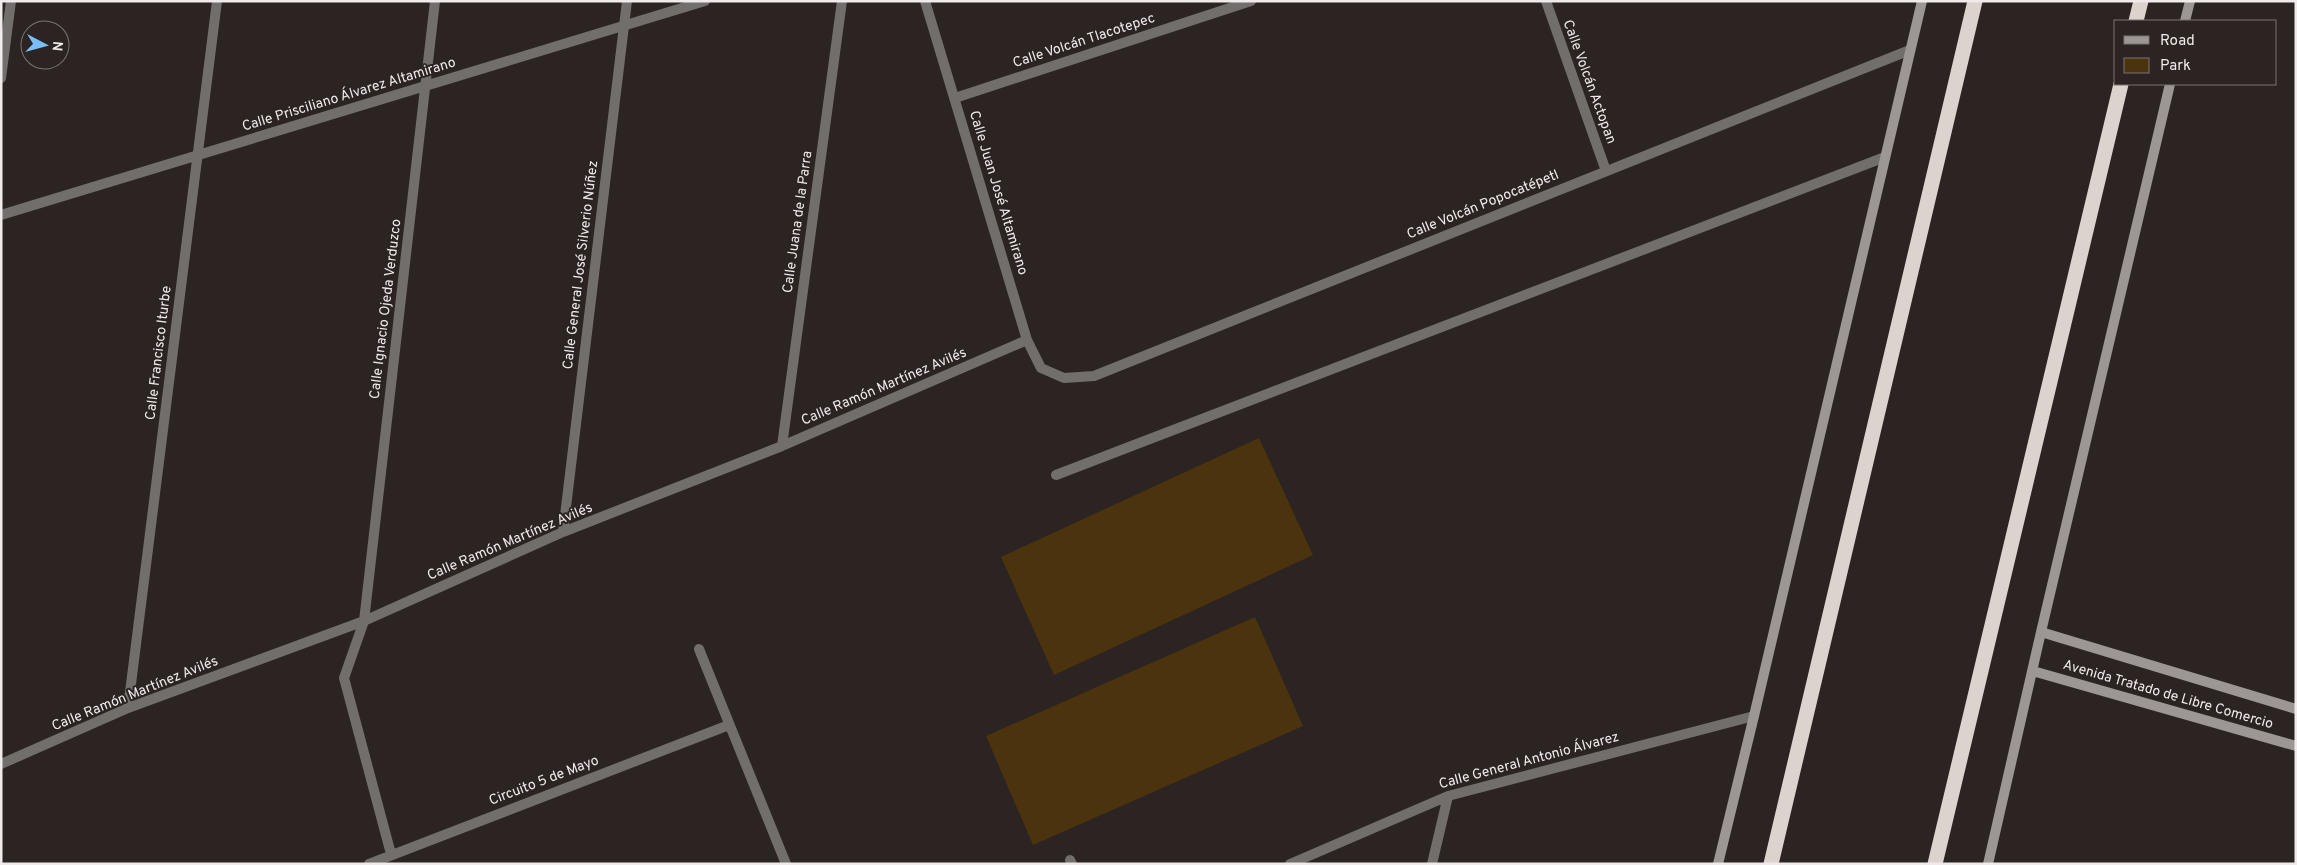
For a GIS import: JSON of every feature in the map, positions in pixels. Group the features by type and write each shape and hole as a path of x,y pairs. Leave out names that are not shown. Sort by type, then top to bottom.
{"highway":[{"path":"1771,864 1975,1"},
{"path":"2136,20 2140,1"},
{"path":"1935,864 2121,85"}],"main road":[{"path":"1718,864 1922,1"},
{"path":"2185,20 2190,1"},
{"path":"1988,864 2033,671 2040,632 2170,85"},
{"name":"Avenida Tratado de Libre Comercio","path":"2040,632 2296,709"},
{"name":"Avenida Tratado de Libre Comercio","path":"2033,671 2296,746"}],"street":[{"path":"1,78 11,1"},
{"name":"Calle Francisco Iturbe","path":"128,708 217,1"},
{"name":"Calle Ignacio Ojeda Verduzco","path":"392,854 344,678 364,621 435,1"},
{"name":"Calle General José Silverio Núñez","path":"563,532 627,1"},
{"name":"Calle Prisciliano Álvarez Altamirano","path":"1,215 623,28 705,1"},
{"name":"Calle Juana de la Parra","path":"782,446 842,1"},
{"name":"Calle Juan José Altamirano","path":"925,1 1028,340 1041,368 1064,378"},
{"name":"Calle Volcán Tlacotepec","path":"955,98 1251,1"},
{"name":"Calle Volcán Actopan","path":"1546,1 1606,171"},
{"name":"Calle Volcán Popocatépetl","path":"1064,378 1094,376 1910,50"},
{"path":"1056,475 1885,157"},
{"name":"Calle Ramón Martínez Avilés","path":"1,764 128,708 364,621 563,532 782,446 1028,340"},
{"path":"699,649 786,864"},
{"name":"Calle General Antonio Álvarez","path":"1290,864 1448,796 1754,716"},
{"name":"Circuito 5 de Mayo","path":"369,864 729,725"},
{"path":"1432,864 1448,796"}],"green space":[{"path":"1259,438 1313,555 1054,675 1001,557"},
{"path":"1255,617 1303,726 1033,845 986,736"}]}
